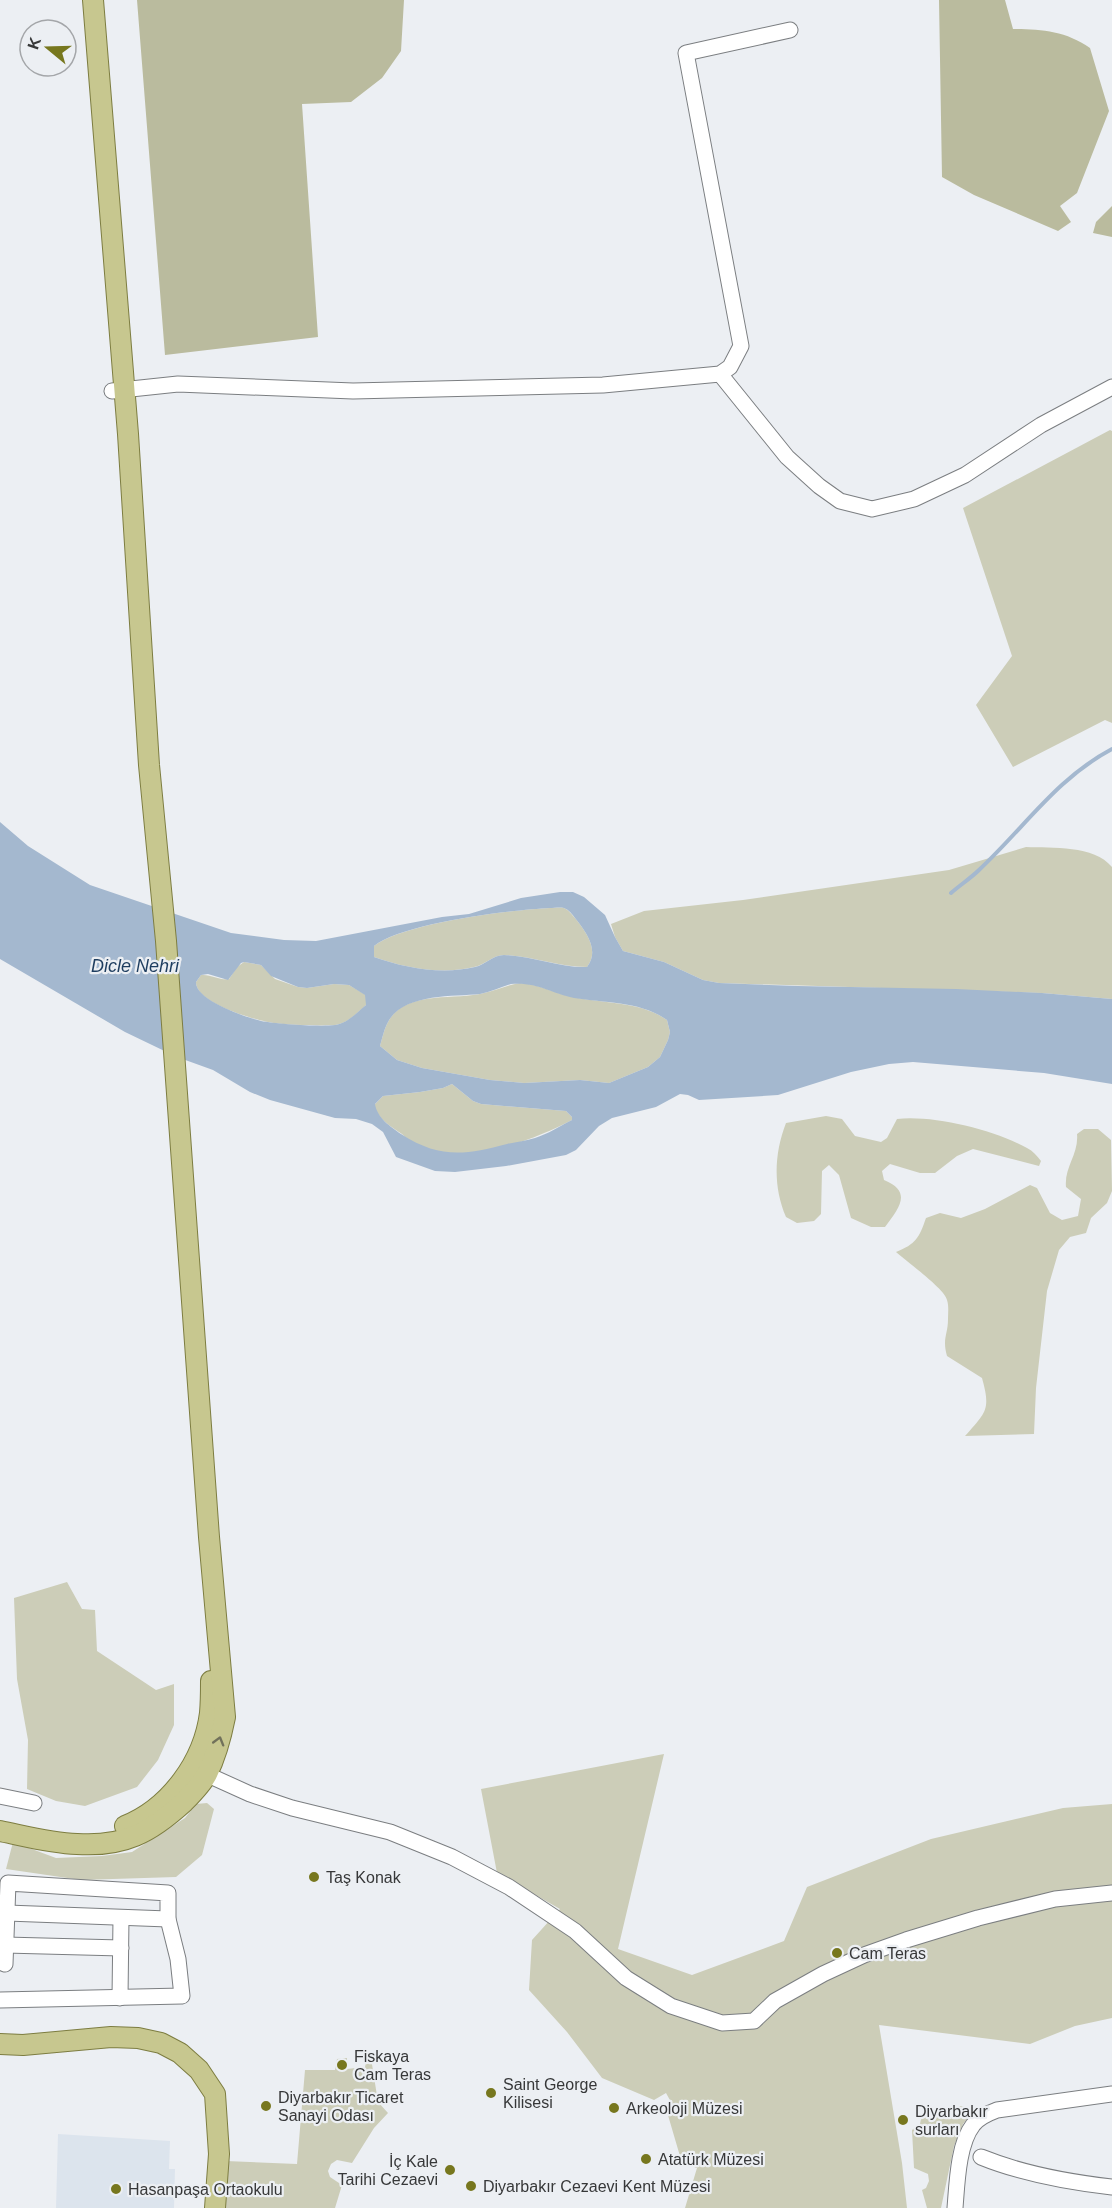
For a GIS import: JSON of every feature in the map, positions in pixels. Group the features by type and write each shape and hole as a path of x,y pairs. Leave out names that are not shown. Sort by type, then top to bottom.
{"main road":[{"path":"82,0 118,390"},
{"path":"0,1818 74,1831 105,1833 128,1825 155,1810 182,1783 198,1771 219,1745 225,1717 205,1537 160,974 118,390 93,0"},
{"path":"0,1831 76,1844 102,1844 131,1838 160,1823 192,1793 198,1771"},
{"path":"0,2044 22,2045 111,2037 138,2038 161,2043 180,2053 199,2070 214,2094 219,2154 215,2208"},
{"path":"0,2055 9,2057 60,2055 117,2050 149,2052 171,2060 190,2077 201,2096 207,2116 209,2146 202,2208"}],"street":[{"path":"118,390 178,384 353,391 603,385 720,374 730,367 741,346 686,53 790,30"},
{"path":"720,374 787,457 819,486 840,501 872,509 914,499 965,475 1041,425 1112,387"},
{"path":"198,1771 250,1794 292,1808 390,1832 452,1857 509,1887 575,1931 626,1978 671,2006 722,2023 754,2021 775,2001 823,1974 864,1955 906,1940 978,1918 1055,1899 1112,1893"},
{"path":"0,1796 34,1803"},
{"path":"0,1962 5,1964 4,1936 8,1883 168,1893 168,1919 178,1959 182,1996 0,2000"},
{"path":"7,1913 168,1919"},
{"path":"120,1998 121,1918"},
{"path":"4,1936 121,1948"},
{"path":"955,2208 957,2178 964,2142 973,2125 986,2115 997,2110 1112,2094"},
{"path":"981,2157 1012,2169 1064,2181 1112,2187"}],"shaded area":[{"name":"Hasanpaşa Ortaokulu","path":"58,2134 170,2141 169,2169 175,2169 174,2208 56,2208"}],"green space":[{"path":"137,0 404,0 401,51 382,78 351,102 302,104 318,337 165,355"},
{"path":"939,0 1005,0 1013,29 1053,32 1072,38 1090,48 1109,111 1077,193 1060,206 1071,222 1058,231 974,195 942,177"},
{"path":"1112,206 1112,237 1093,233 1096,222"},
{"path":"1110,430 1112,431 1112,723 1105,720 1013,767 976,705 1012,656 963,508"},
{"path":"1026,847 1084,851 1104,860 1112,867 1112,999 1042,993 719,983 703,980 664,962 623,951 611,924 644,911 743,900 949,870"},
{"path":"561,908 569,911 590,941 592,954 587,967 504,955 474,967 436,970 411,967 374,957 374,946 389,938 432,924 485,915"},
{"path":"244,962 261,965 275,979 298,987 349,985 366,995 366,1005 340,1024 280,1024 254,1019 228,1010 205,997 198,990 196,982 201,975 229,979 237,967"},
{"path":"520,983 534,985 567,996 645,1009 667,1020 670,1032 668,1040 660,1057 648,1067 609,1083 580,1080 524,1083 490,1080 422,1068 397,1060 380,1046 387,1024 395,1013 405,1006 431,998 484,993"},
{"path":"452,1084 473,1101 481,1104 566,1111 572,1120 536,1137 494,1150 451,1153 431,1150 413,1143 385,1122 374,1105 383,1096 443,1088"},
{"path":"826,1116 842,1119 855,1136 881,1142 887,1138 897,1119 928,1119 964,1125 1013,1141 1031,1151 1041,1161 1039,1166 973,1149 957,1156 935,1173 920,1173 890,1164 882,1171 884,1180 898,1190 901,1201 885,1227 871,1227 851,1218 839,1175 829,1165 822,1171 821,1214 814,1221 797,1223 786,1217 779,1194 777,1158 782,1135 786,1123"},
{"path":"1084,1129 1098,1129 1111,1140 1112,1191 1107,1203 1091,1218 1086,1233 1070,1237 1059,1250 1047,1291 1036,1388 1034,1434 965,1436 985,1410 986,1397 982,1378 947,1356 945,1341 948,1307 945,1295 896,1252 916,1240 926,1218 940,1213 961,1218 985,1209 1030,1185 1037,1188 1050,1213 1062,1220 1078,1216 1081,1199 1066,1187 1066,1180 1076,1148 1077,1134"},
{"path":"67,1582 82,1609 95,1610 97,1651 156,1690 174,1684 174,1725 158,1760 137,1787 85,1806 56,1801 27,1789 28,1740 17,1679 14,1598"},
{"path":"664,1754 618,1949 692,1975 784,1941 807,1887 931,1839 1063,1808 1112,1804 1112,2018 1075,2026 1030,2044 879,2025 902,2163 907,2208 685,2208 697,2168 682,2163 665,2105 671,2102 666,2093 654,2100 602,2078 567,2032 529,1990 532,1940 560,1909 497,1873 481,1789"},
{"path":"207,1803 214,1809 202,1855 176,1877 81,1880 6,1869 13,1842 56,1858 132,1852 185,1818 196,1804"},
{"path":"347,2058 347,2069 365,2067 367,2058 371,2058 378,2102 388,2113 374,2128 352,2163 337,2160 331,2164 328,2171 330,2177 342,2185 335,2208 224,2208 226,2161 297,2164 305,2070 335,2070 337,2059"},
{"path":"960,2106 975,2109 963,2124 954,2146 941,2208 927,2208 922,2190 926,2188 929,2181 928,2174 914,2168 912,2130 920,2124 923,2109"}],"water":[{"name":"Dicle Nehri","path":"0,822 28,846 90,885 231,933 284,940 316,941 469,914 521,898 573,892 584,897 605,915 623,951 664,962 703,980 719,983 798,986 956,989 1112,999 1112,1084 1044,1073 913,1062 889,1064 851,1072 778,1095 699,1100 680,1094 656,1107 612,1118 599,1126 576,1150 566,1155 506,1166 455,1172 435,1171 396,1157 383,1132 372,1124 356,1119 335,1118 270,1100 250,1092 213,1070 177,1057 125,1032 0,959","holes":["562,908 570,912 590,941 592,954 587,967 567,966 504,955 475,967 437,970 411,967 374,957 374,946 408,931 458,919 532,909","241,963 261,965 271,976 298,987 349,985 365,995 366,1005 340,1024 277,1023 261,1021 233,1012 212,1001 198,989 196,982 201,975 208,974 228,980","511,984 520,984 536,986 574,998 634,1006 667,1020 670,1032 660,1057 648,1067 609,1083 580,1080 524,1083 490,1080 422,1068 397,1060 380,1046 387,1024 394,1014 404,1007 428,998 488,992","452,1084 473,1101 481,1104 566,1111 572,1120 532,1139 478,1151 453,1152 428,1148 415,1142 389,1125 376,1109 375,1104 383,1096 443,1088"]}],"waterway":[{"path":"951,893 979,870 1074,774 1112,749"}],"place":[{"name":"Taş Konak","path":"314,1877"},
{"name":"Cam Teras","path":"837,1953"},
{"name":"Fiskaya Cam Teras","path":"342,2065"},
{"name":"Saint George Kilisesi","path":"491,2093"},
{"name":"Diyarbakır Ticaret Sanayi Odası","path":"266,2106"},
{"name":"Arkeoloji Müzesi","path":"614,2108"},
{"name":"Diyarbakır surları","path":"903,2120"},
{"name":"Atatürk Müzesi","path":"646,2159"},
{"name":"İç Kale Tarihi Cezaevi","path":"450,2170"},
{"name":"Diyarbakır Cezaevi Kent Müzesi","path":"471,2186"},
{"name":"Hasanpaşa Ortaokulu","path":"116,2189"}]}
